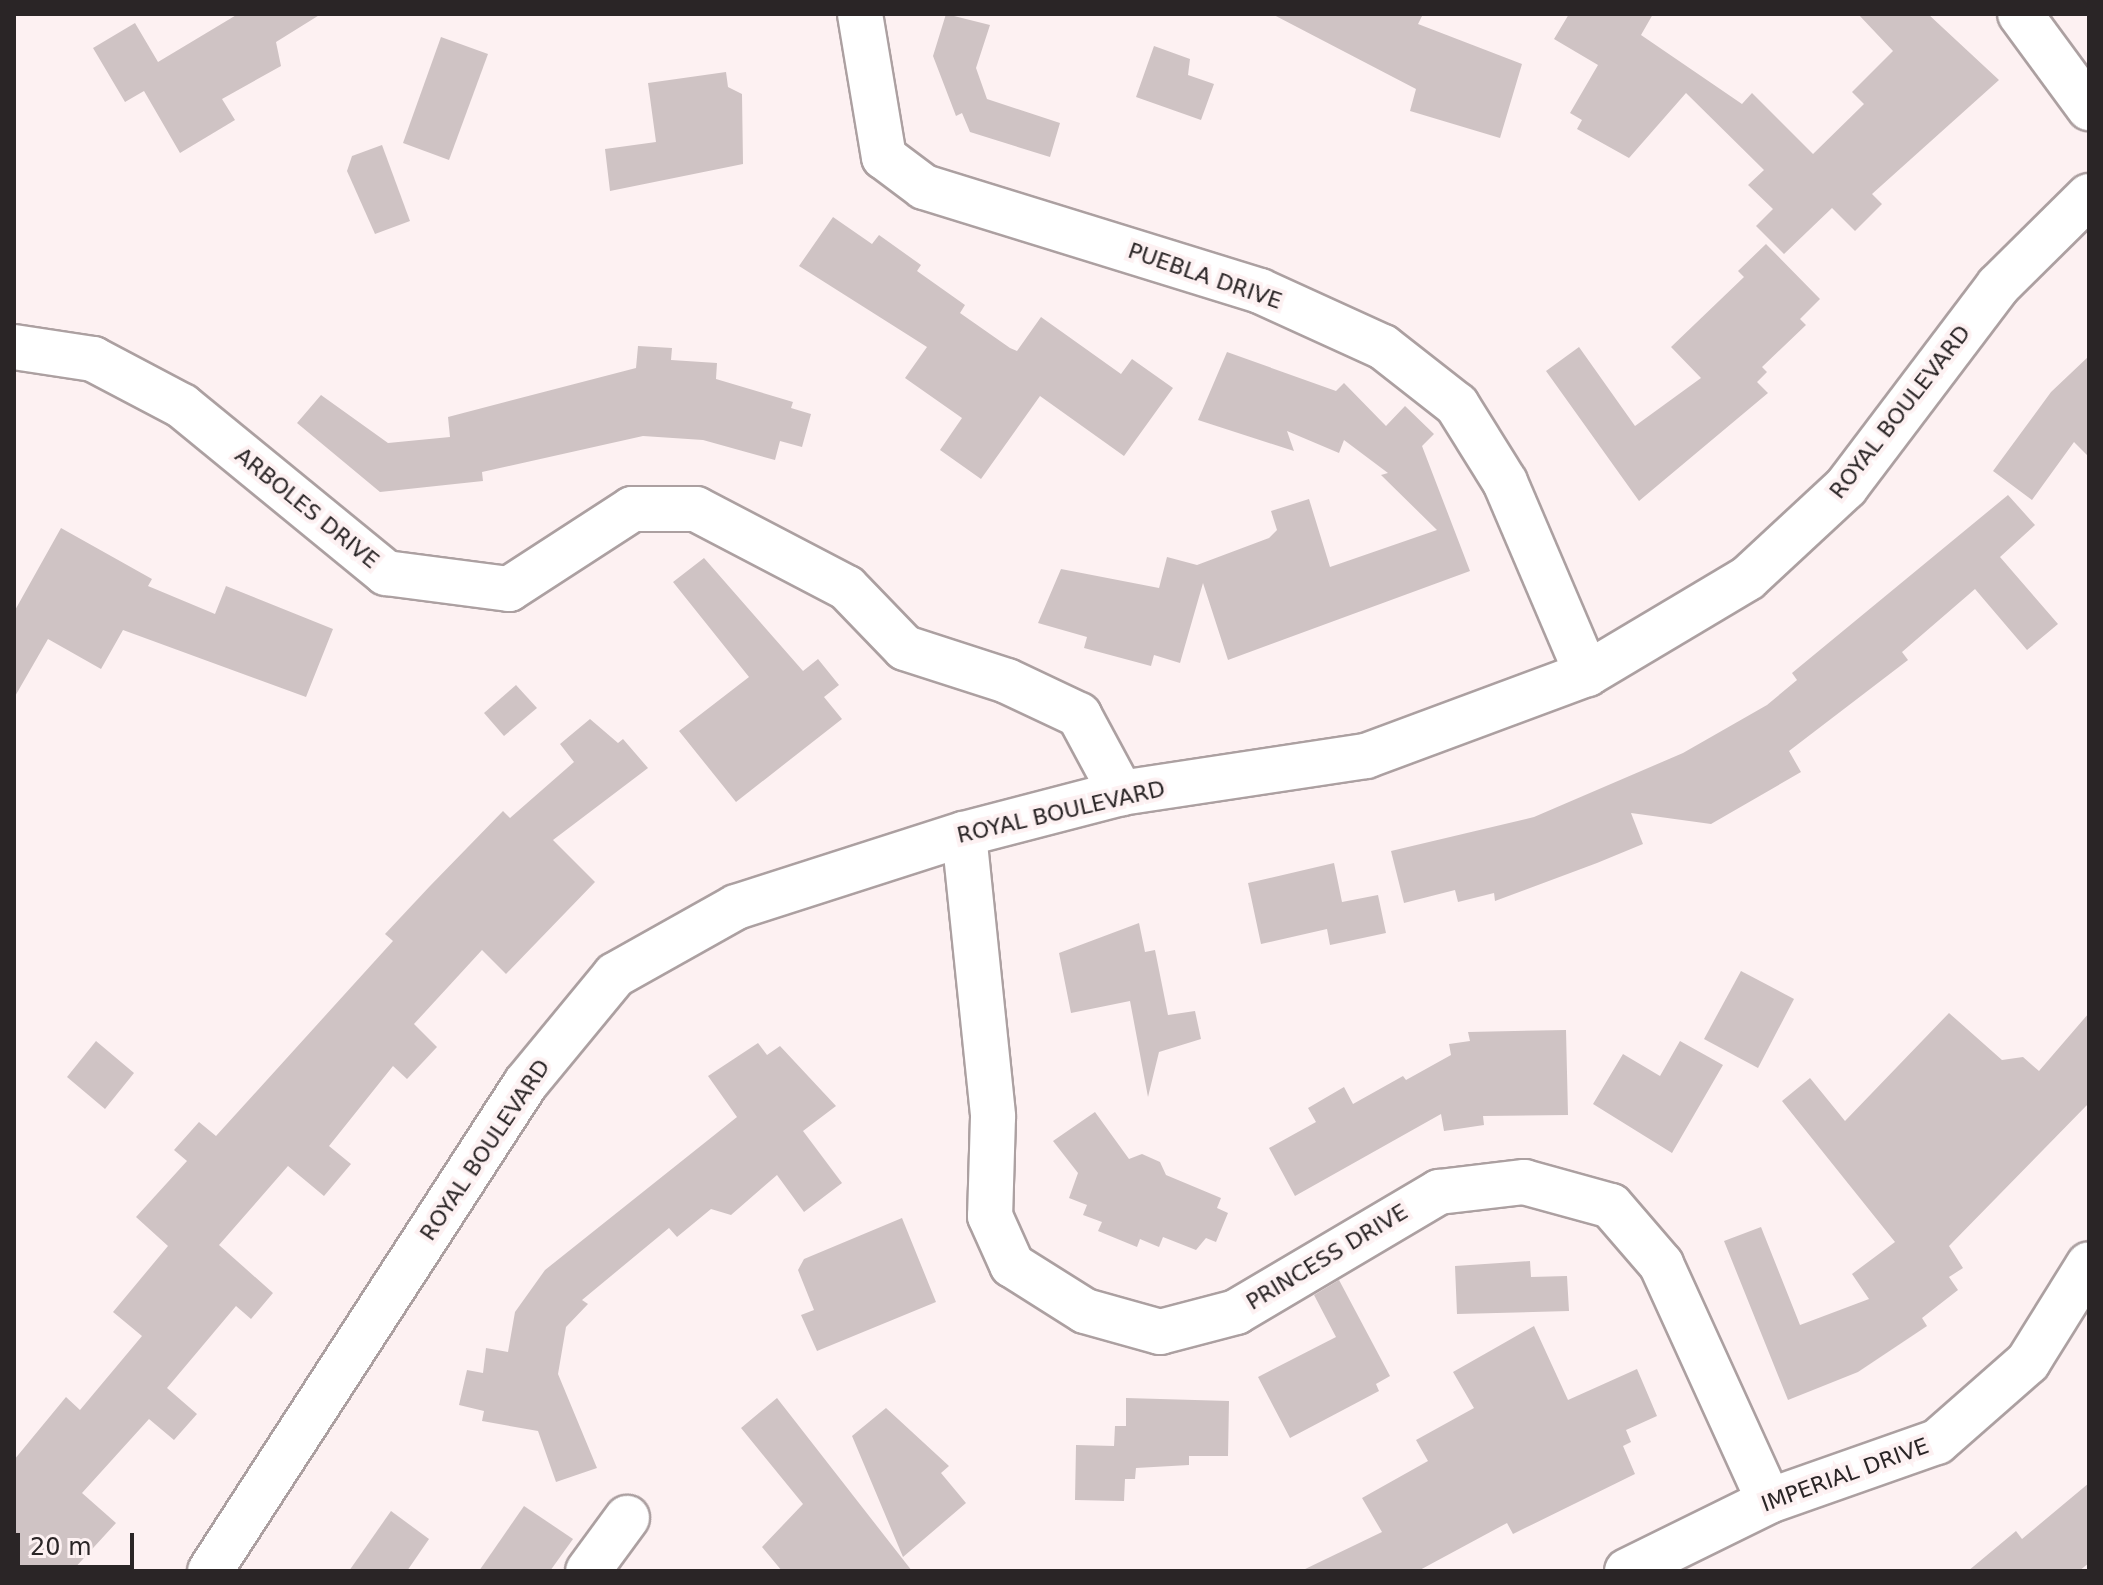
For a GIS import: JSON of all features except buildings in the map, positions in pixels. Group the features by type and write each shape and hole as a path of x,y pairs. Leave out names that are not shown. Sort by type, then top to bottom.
{"street":[{"name":"PUEBLA DRIVE","path":"860,14 884,157 924,187 1260,291 1383,347 1457,405 1505,482 1587,674"},
{"path":"2020,14 2089,108"},
{"name":"ROYAL BOULEVARD","path":"210,1571 526,1083 615,975 736,907 964,834 1121,793 1366,756 1587,674 1748,578 1846,487 1998,286 2089,196"},
{"name":"ARBOLES DRIVE","path":"14,347 93,359 182,406 386,573 509,589 632,509 696,509 847,588 905,648 1079,715 1121,793"},
{"name":"PRINCESS DRIVE","path":"964,834 993,1117 990,1216 1012,1265 1085,1311 1160,1332 1236,1312 1439,1192 1524,1182 1611,1206 1661,1264 1769,1501"},
{"name":"IMPERIAL DRIVE","path":"1627,1571 1769,1501 1937,1442 2028,1362 2089,1264"},
{"path":"588,1571 627,1518"}]}
